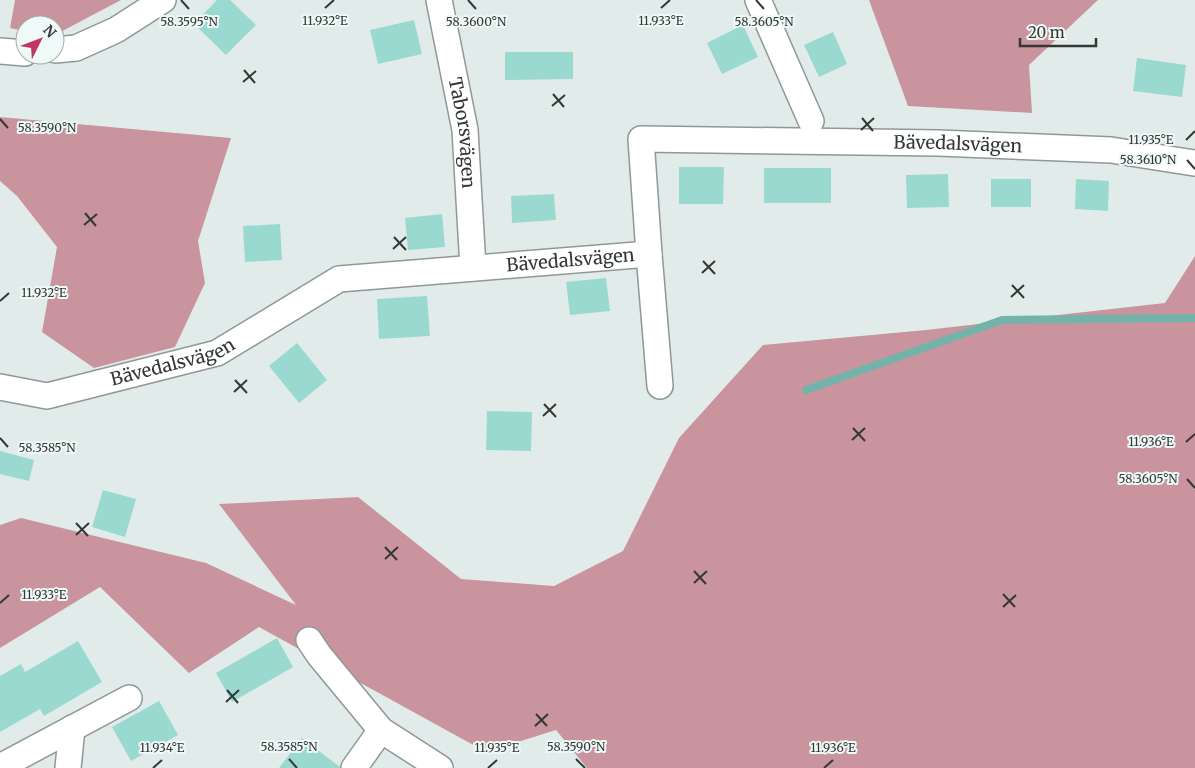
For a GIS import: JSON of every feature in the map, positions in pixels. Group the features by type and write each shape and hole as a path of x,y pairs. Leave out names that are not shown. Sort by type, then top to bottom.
{"street":[{"path":"65,49 76,48 116,30 162,0"},
{"name":"Taborsvägen","path":"439,0 466,130 473,268"},
{"path":"758,0 811,120"},
{"path":"0,51 15,52"},
{"name":"Bävedalsvägen","path":"0,386 47,396 217,353 339,279 649,254 641,139 939,144 1111,150 1194,163"},
{"path":"649,254 660,386"},
{"path":"309,640 380,730 440,768"},
{"path":"0,767 129,698"},
{"path":"68,768 72,728"},
{"path":"354,768 380,730"}],"shaded area":[{"path":"15,0 121,0 65,30 65,15 15,15 15,29 10,28"},
{"path":"869,0 1098,0 1029,65 1032,113 908,106"},
{"path":"0,117 231,138 198,241 205,283 175,347 94,368 42,332 57,247 17,196 0,181"},
{"path":"1195,256 1195,768 587,768 556,730 486,752 259,627 189,673 100,587 0,648 0,525 21,518 206,563 296,605 219,504 358,497 461,579 554,586 623,551 679,438 763,345 926,330 1165,303"}],"building":[{"path":"217,0 230,0 256,25 226,55 194,24"},
{"path":"414,20 422,54 378,64 370,30"},
{"path":"743,25 758,57 722,74 707,43"},
{"path":"833,32 847,64 819,77 804,45"},
{"path":"505,52 573,52 573,79 505,80"},
{"path":"1137,58 1186,65 1182,97 1133,91"},
{"path":"679,167 724,167 723,204 679,204"},
{"path":"764,168 831,168 831,203 764,203"},
{"path":"948,174 949,207 907,208 906,175"},
{"path":"991,179 1031,179 1031,207 991,207"},
{"path":"1076,179 1109,181 1108,211 1075,209"},
{"path":"554,194 556,220 512,223 511,196"},
{"path":"442,214 445,247 408,250 405,218"},
{"path":"280,224 282,260 245,262 243,226"},
{"path":"606,278 610,311 570,315 566,282"},
{"path":"427,296 430,336 379,339 377,299"},
{"path":"297,343 327,380 299,403 269,366"},
{"path":"487,411 532,412 531,451 486,450"},
{"path":"0,451 34,460 29,481 0,474"},
{"path":"103,490 136,499 125,537 92,527"},
{"path":"277,638 293,667 232,702 216,673"},
{"path":"78,641 102,682 44,716 40,709 0,732 0,676 21,664 25,672"},
{"path":"159,701 178,735 131,761 112,727"},
{"path":"302,738 340,767 340,768 279,768"}],"waterway":[{"path":"806,390 1002,320 1195,318"}]}
